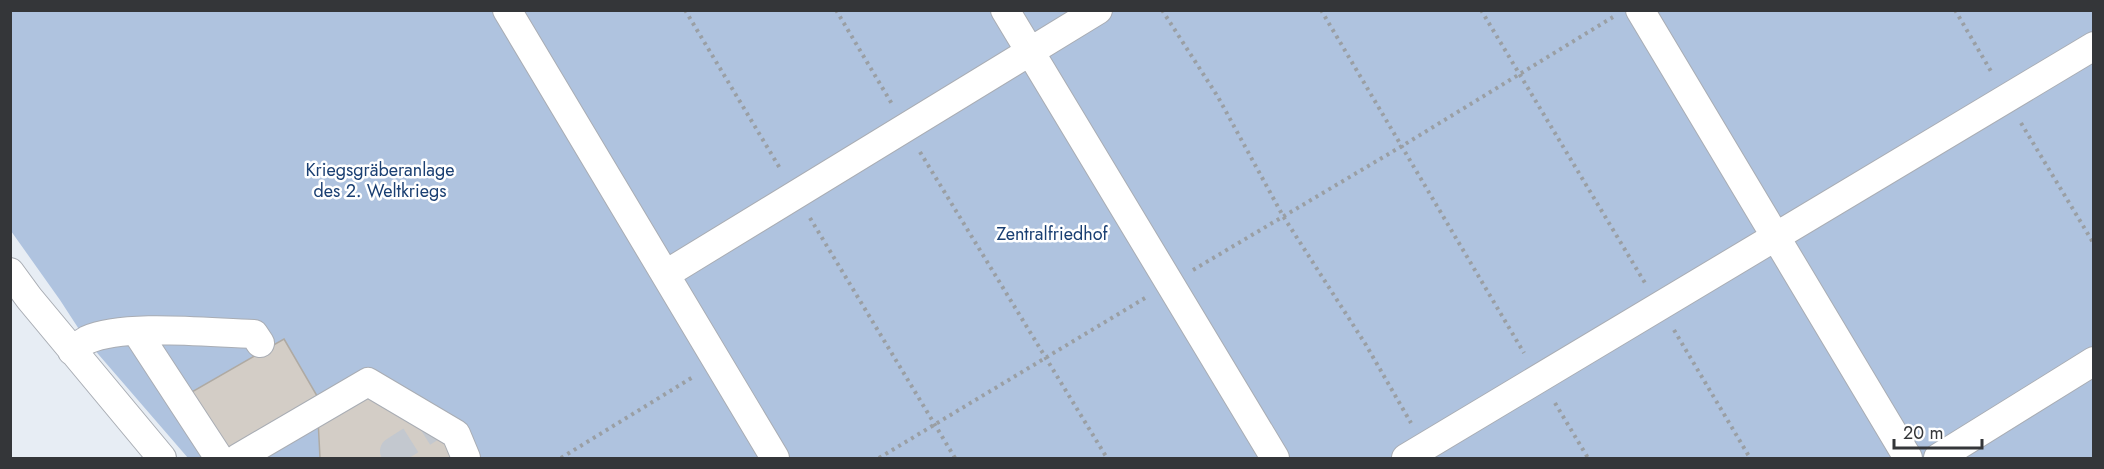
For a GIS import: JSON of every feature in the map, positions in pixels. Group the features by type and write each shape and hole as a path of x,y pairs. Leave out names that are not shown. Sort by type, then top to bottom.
{"street":[{"path":"507,10 776,459"},
{"path":"1005,10 1275,459"},
{"path":"666,274 1098,10"},
{"path":"1627,13 1776,237 1908,459"},
{"path":"1416,453 2094,46"},
{"path":"10,272 162,459"},
{"path":"72,351 86,340 103,335 136,331 254,334 260,343"},
{"path":"136,331 219,459"},
{"path":"1938,459 2094,361"},
{"path":"238,459 368,382 434,425 456,434 466,459"}],"path":[{"path":"685,10 955,459"},
{"path":"836,10 1107,459"},
{"path":"1162,10 1218,97 1283,216 1366,345 1416,453"},
{"path":"1321,10 1588,459"},
{"path":"1481,10 1750,459"},
{"path":"1955,10 2094,244"},
{"path":"879,459 1402,146 1519,73 1627,13"},
{"path":"561,459 718,361"}],"green space":[{"name":"Zentralfriedhof","path":"10,11 2093,11 2093,458 188,458 86,340 11,231"}],"building":[{"path":"284,339 320,401 226,456 190,393"},
{"path":"367,388 432,427 457,458 320,458 318,419"}],"tunnel":[{"path":"398,458 394,451 432,427"}],"park label":[{"name":"Kriegsgräberanlage des 2. Weltkriegs","path":"380,180"}]}
